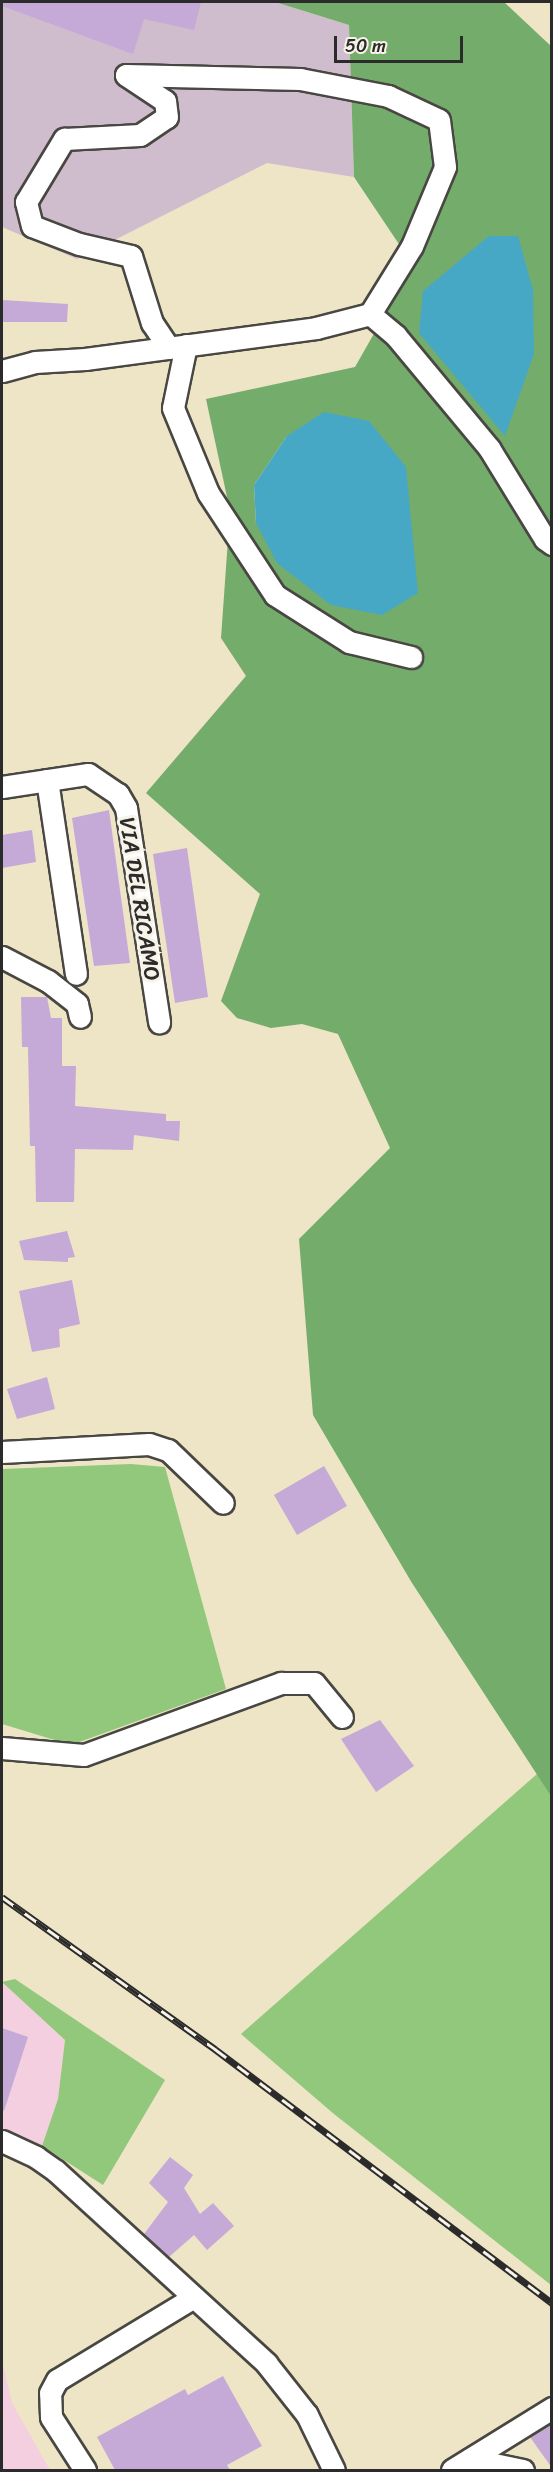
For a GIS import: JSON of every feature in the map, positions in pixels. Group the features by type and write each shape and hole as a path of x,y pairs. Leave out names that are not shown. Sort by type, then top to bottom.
{"street":[{"path":"2,371 35,362 178,346 316,328 370,314 412,246 445,167 439,120 388,96 300,79 126,75 165,100 167,117 140,135 64,140 26,202 32,226 79,244 131,256 152,323 178,346"},
{"path":"370,314 396,336 489,448 544,539 552,544"},
{"path":"178,346 173,408 208,493 275,595 349,642 411,657"},
{"name":"VIA DEL RICAMO","path":"2,787 88,774 118,794 126,808 159,1022"},
{"path":"47,780 76,974"},
{"path":"2,957 48,981 77,1004 80,1017"},
{"path":"2,1452 149,1443 168,1450 223,1503"},
{"path":"2,1748 84,1755 281,1683 314,1683 342,1717"},
{"path":"2,2141 36,2157 56,2171 266,2363 307,2415 334,2470"},
{"path":"85,2470 51,2416 50,2393 57,2380 194,2297"},
{"path":"461,2465 552,2408"},
{"path":"461,2465 524,2470"}],"shaded area":[{"path":"2,2 275,2 349,25 354,177 267,163 77,259 2,227"},
{"path":"2,1982 65,2040 58,2099 42,2146 2,2129"},
{"path":"2,2360 12,2403 50,2470 2,2470"}],"green space":[{"path":"275,2 504,2 552,47 551,1796 412,1583 313,1415 299,1239 390,1148 338,1034 302,1024 271,1028 237,1018 221,1001 260,894 146,793 246,676 221,638 230,511 206,399 355,367 413,265 354,177 349,25","holes":["287,436 256,523 254,485"]},
{"path":"131,1464 165,1467 226,1689 71,1745 2,1724 2,1469"},
{"path":"537,1774 552,1795 551,2285 334,2114 241,2034"},
{"path":"15,1979 165,2080 103,2185 42,2146 58,2099 65,2040 2,1982"}],"water":[{"path":"489,236 518,236 533,290 534,354 505,436 419,333 423,291"},
{"path":"324,412 369,421 406,467 418,593 382,615 331,605 277,563 256,523 254,485 287,436"}],"building":[{"path":"2,2 201,2 194,30 144,19 133,54 2,6"},
{"path":"2,300 68,304 67,322 2,322"},
{"path":"109,810 130,963 94,966 72,818"},
{"path":"32,830 36,862 2,868 2,835"},
{"path":"187,848 208,997 175,1003 153,854"},
{"path":"21,997 47,997 51,1018 62,1018 62,1066 76,1066 75,1106 166,1114 166,1121 180,1121 179,1141 134,1135 133,1150 75,1149 74,1202 36,1202 35,1146 30,1146 28,1047 22,1047"},
{"path":"67,1231 75,1257 68,1258 68,1262 24,1260 19,1241"},
{"path":"72,1280 80,1324 59,1329 60,1347 32,1352 19,1291"},
{"path":"47,1377 55,1409 17,1419 7,1389"},
{"path":"324,1466 347,1506 297,1535 274,1495"},
{"path":"380,1720 414,1766 376,1792 341,1739"},
{"path":"2,2028 28,2037 4,2111 2,2110"},
{"path":"170,2157 193,2175 184,2188 200,2214 213,2203 234,2226 207,2250 194,2235 169,2257 144,2234 168,2202 149,2183"},
{"path":"223,2376 262,2446 227,2465 230,2470 115,2470 97,2437 185,2389 188,2395"},
{"path":"552,2423 552,2468 530,2437"}],"railway":[{"path":"2,1897 215,2049 552,2303"}]}
